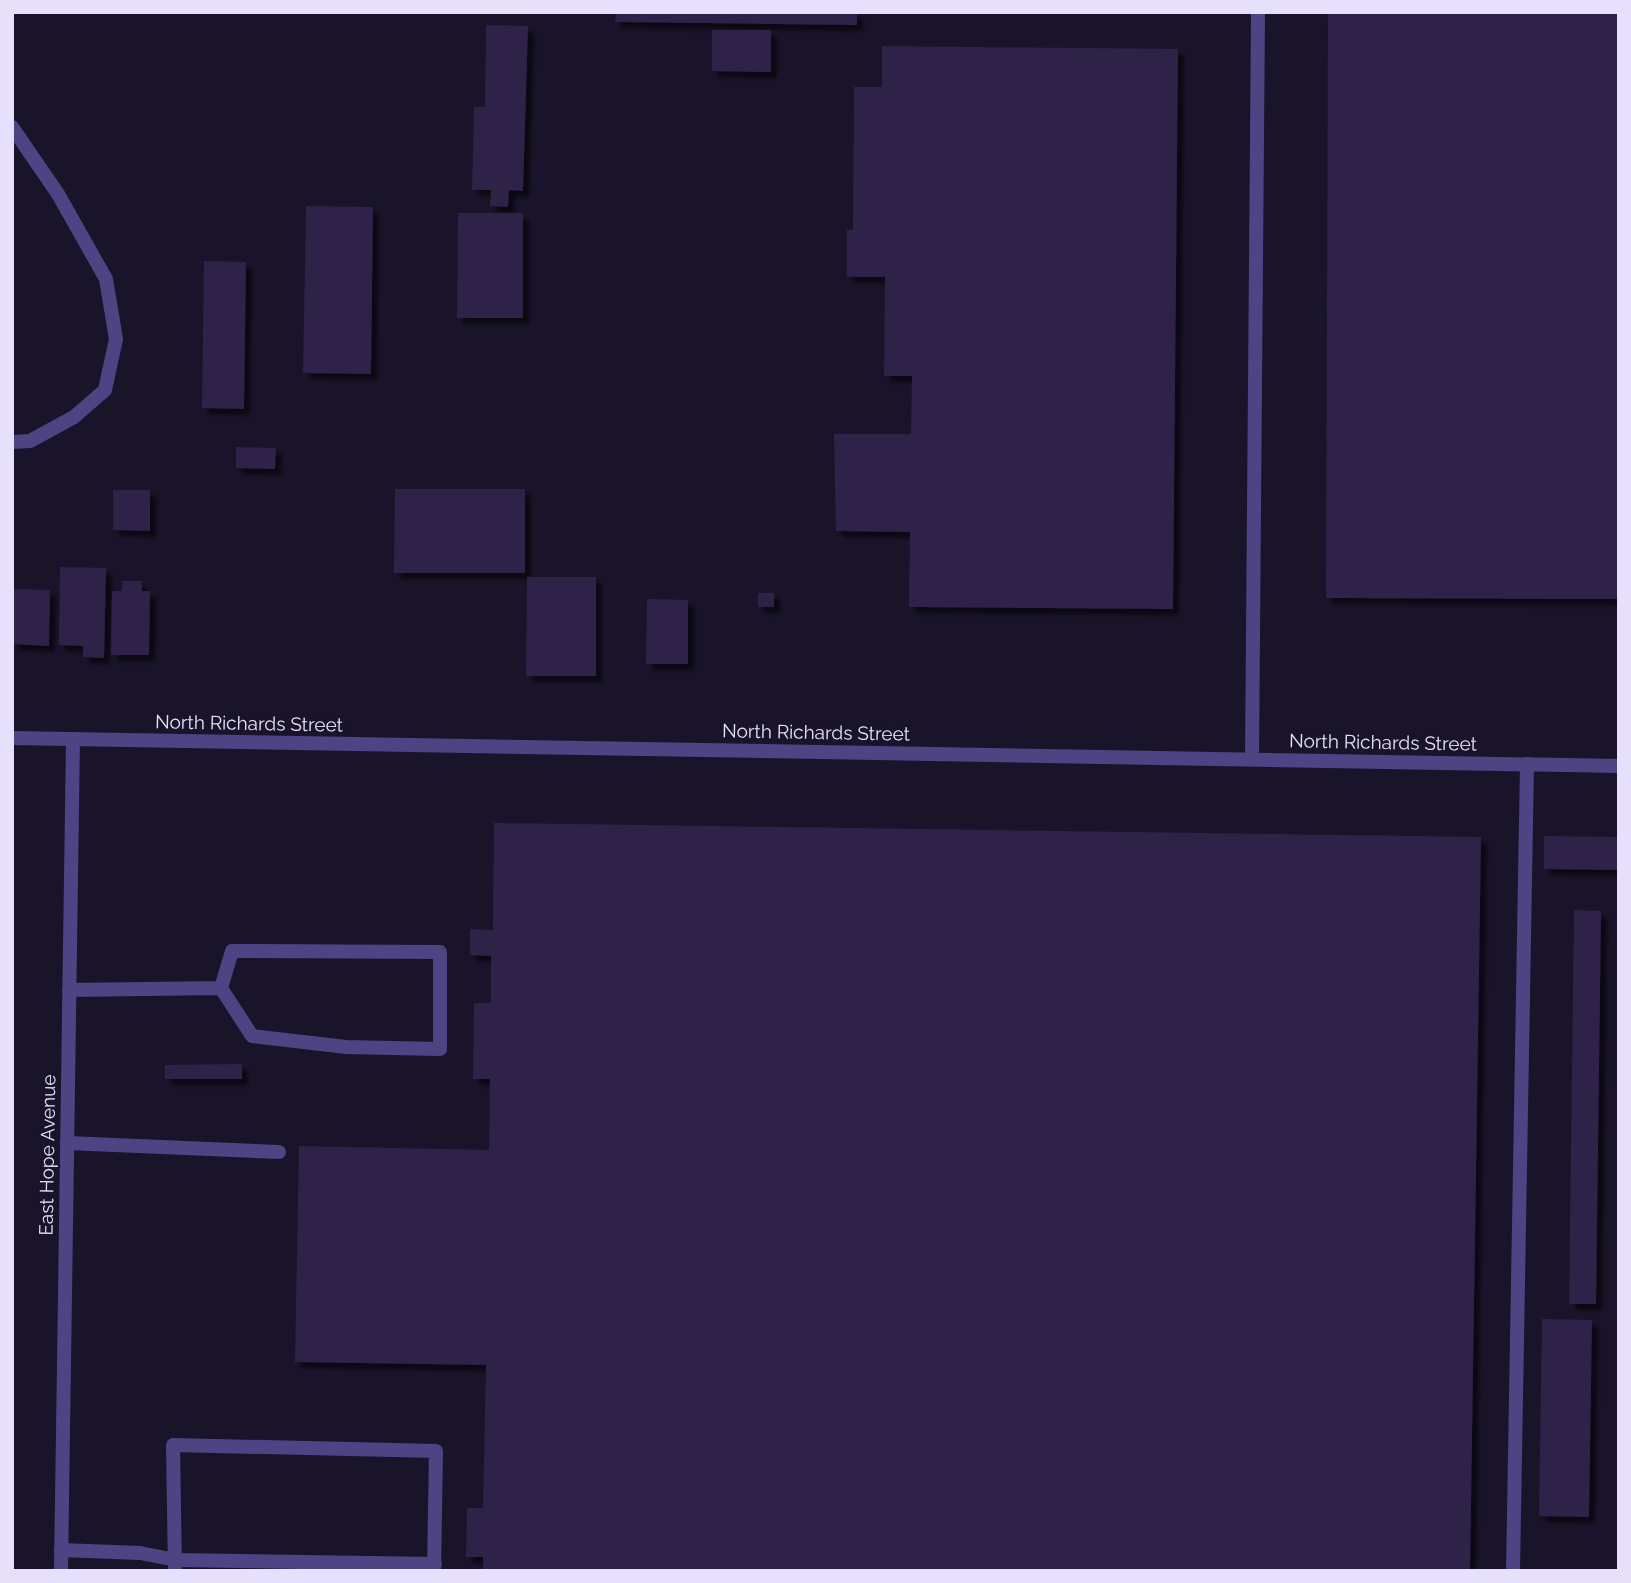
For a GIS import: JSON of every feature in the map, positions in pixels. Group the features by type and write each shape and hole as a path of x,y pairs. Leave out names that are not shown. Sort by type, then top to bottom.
{"street":[{"path":"1252,759 1258,12"},
{"path":"12,127 58,194 106,279 116,338 106,390 74,417 30,441 12,442"},
{"name":"North Richards Street","path":"12,738 1619,765"},
{"name":"East Hope Avenue","path":"61,1571 73,739"},
{"path":"1513,1571 1527,764"},
{"path":"232,951 440,952 440,1049 346,1047 252,1036 221,988 232,951"},
{"path":"69,990 221,988"},
{"path":"67,1143 279,1152"},
{"path":"61,1550 140,1553 175,1565 434,1567 436,1451 173,1445 175,1565"}],"building":[{"path":"616,12 857,12 857,25 615,22"},
{"path":"1328,12 1619,12 1619,599 1326,598"},
{"path":"486,25 528,26 523,191 509,190 508,207 490,206 491,190 472,190 474,107 485,107"},
{"path":"712,30 771,30 771,72 712,71"},
{"path":"882,46 1178,49 1173,609 909,607 910,532 836,531 834,434 911,434 912,376 884,376 885,277 847,277 847,230 853,230 854,87 882,87"},
{"path":"306,206 373,207 371,374 303,373"},
{"path":"458,213 523,213 523,318 457,318"},
{"path":"204,261 246,262 244,409 202,408"},
{"path":"236,447 276,448 275,469 236,468"},
{"path":"395,489 525,489 525,573 394,573"},
{"path":"113,490 150,490 150,531 113,530"},
{"path":"60,567 106,568 104,658 83,657 83,646 59,645"},
{"path":"527,577 596,577 596,676 526,676"},
{"path":"122,581 142,581 142,591 150,591 149,655 111,655 112,591 122,591"},
{"path":"13,589 50,590 49,646 12,644"},
{"path":"758,593 774,593 774,607 758,607"},
{"path":"647,599 688,600 688,664 646,664"},
{"path":"494,823 1481,837 1470,1571 483,1571 483,1557 466,1557 467,1508 483,1508 486,1365 295,1362 299,1146 489,1150 490,1079 473,1079 474,1003 491,1003 491,956 470,955 470,929 493,930"},
{"path":"1544,836 1619,837 1619,870 1544,869"},
{"path":"1574,910 1601,911 1596,1304 1569,1304"},
{"path":"242,1064 242,1079 165,1079 165,1065"},
{"path":"1542,1319 1592,1320 1589,1517 1539,1516"}]}
